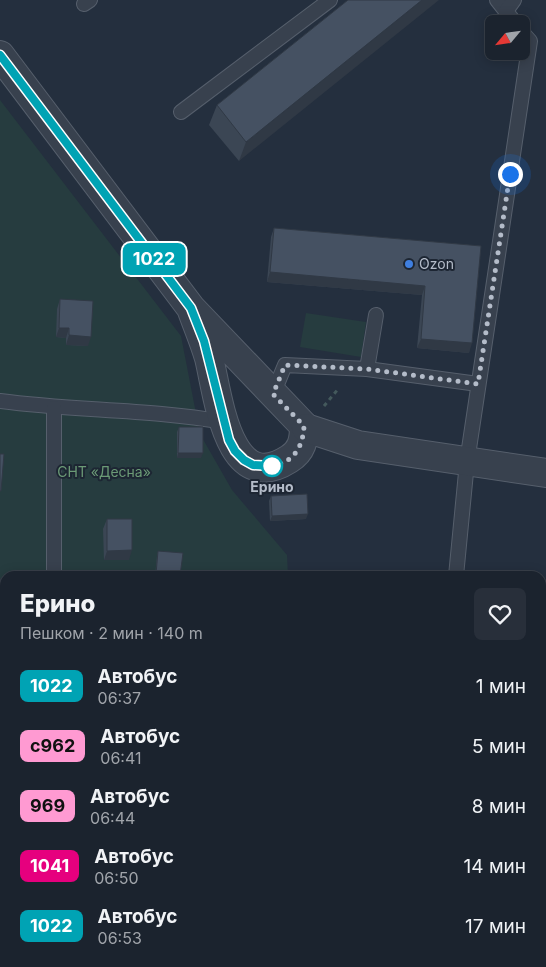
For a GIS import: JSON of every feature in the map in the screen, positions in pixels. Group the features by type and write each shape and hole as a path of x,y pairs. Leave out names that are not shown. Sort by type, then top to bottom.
{"street":[{"path":"0,56 191,308 305,427 358,444 546,473"},
{"path":"191,308 204,341 223,422 235,451 253,465 264,467 283,463 292,458 302,444 305,427"}],"lane":[{"path":"181,112 330,0"},
{"path":"456,571 467,462 527,60"},
{"path":"362,368 376,315"},
{"path":"273,394 285,365 362,368 478,384"},
{"path":"0,401 54,408 196,417 223,422"},
{"path":"54,408 54,571"}],"path":[{"path":"305,427 362,368"}],"green space":[{"name":"СНТ «Десна»","path":"0,100 181,336 200,434 232,490 287,555 288,571 0,571"},
{"path":"306,313 366,322 361,357 300,347"}],"building":[{"path":"348,0 422,0 246,142 217,105"},
{"path":"274,228 481,246 472,343 421,339 425,286 270,272"},
{"path":"60,299 93,301 91,337 69,335 69,328 59,328"},
{"path":"179,427 203,427 203,453 178,453"},
{"path":"0,454 4,454 1,491 0,491"},
{"path":"307,494 308,514 272,516 271,496"},
{"path":"107,519 132,519 132,550 107,551"},
{"path":"158,551 183,553 181,571 156,571"}],"bus line":[{"name":"1022","path":"0,55 191,308 204,341 223,422 235,451 244,460 253,465 272,466"}],"place":[{"name":"Ozon","path":"409,264"},
{"name":"Ерино","path":"272,466"}],"route":[{"path":"272,466 292,458 300,449 304,439 304,426 273,394 285,365 367,369 478,384 510,174"}]}
